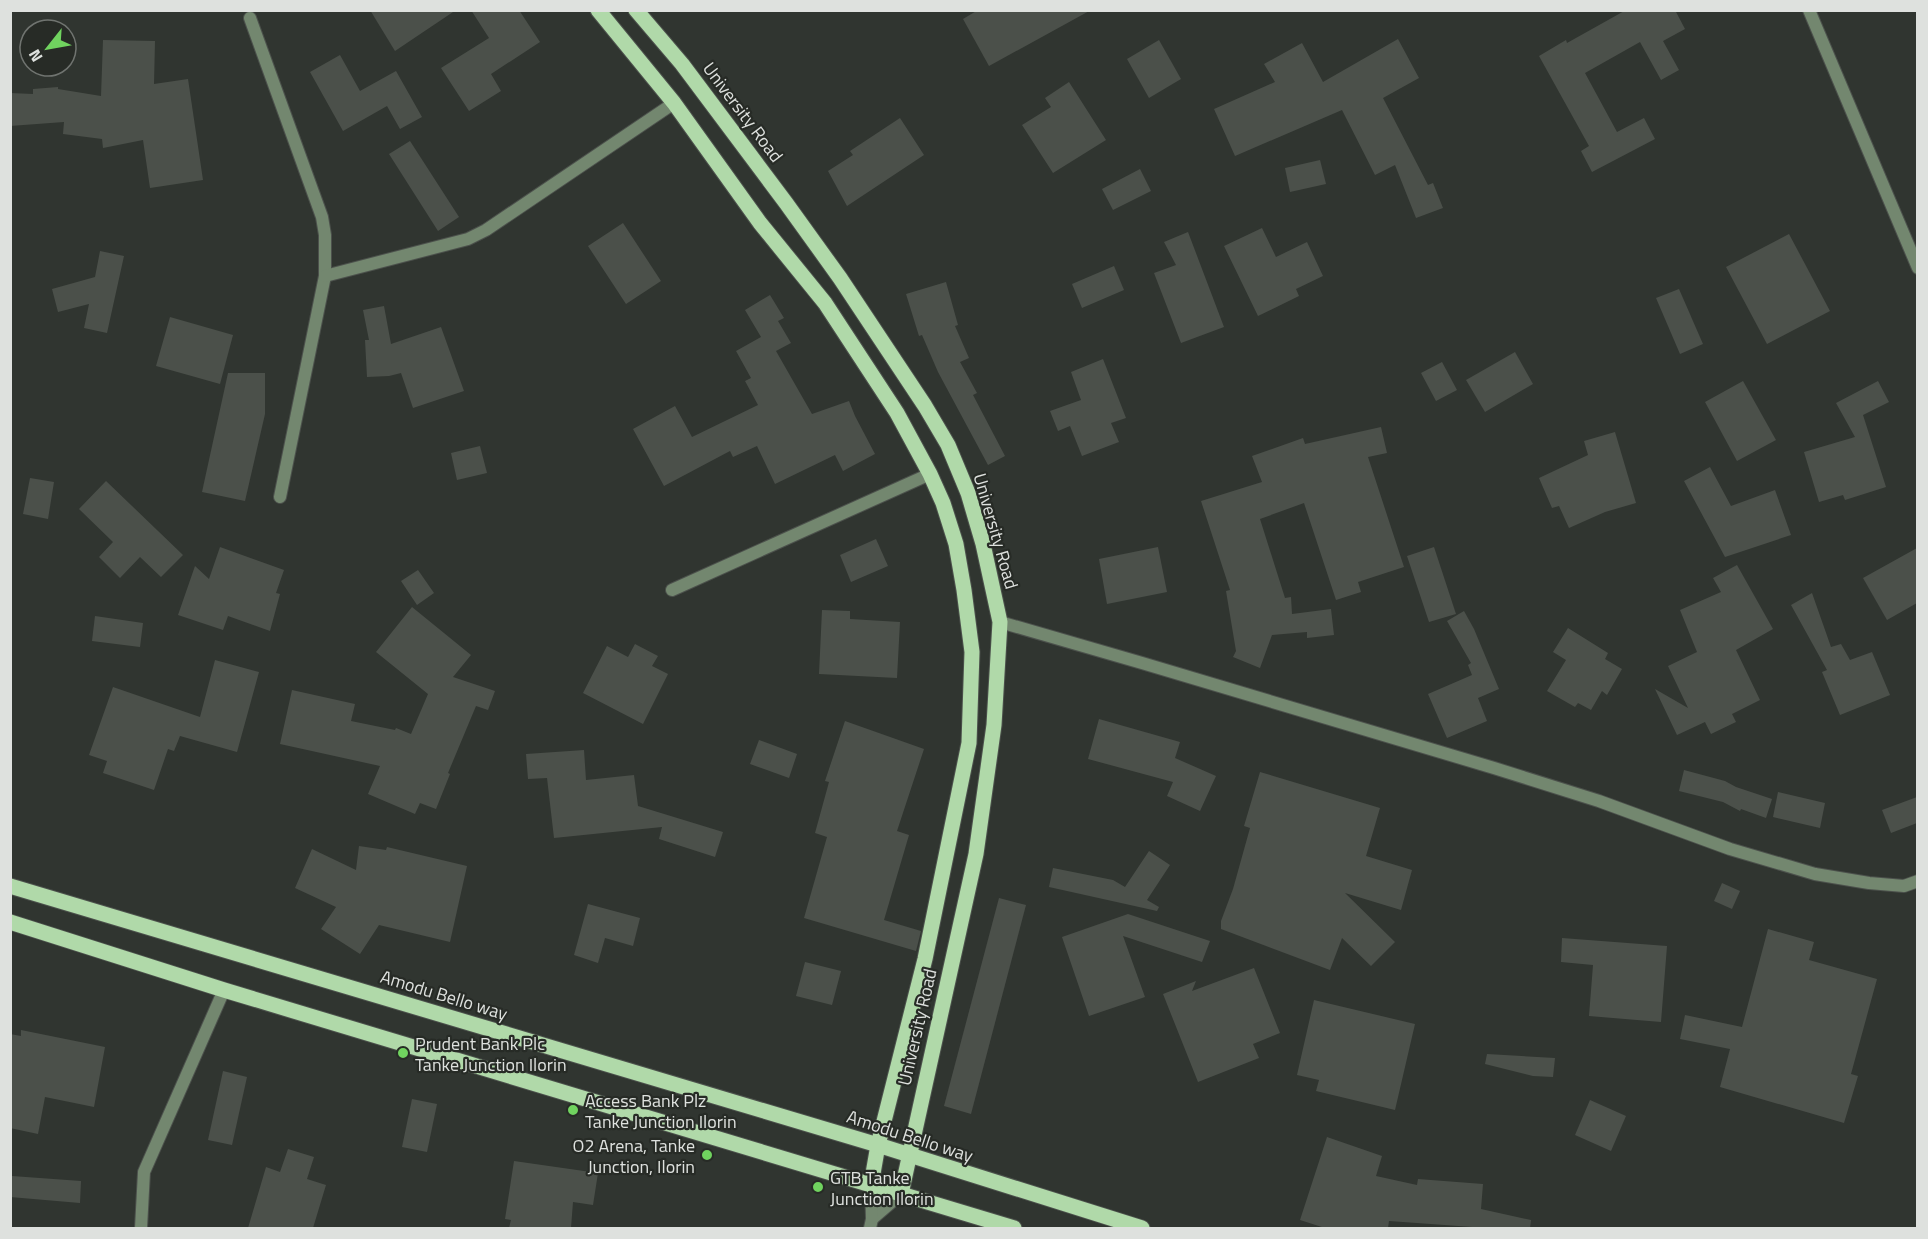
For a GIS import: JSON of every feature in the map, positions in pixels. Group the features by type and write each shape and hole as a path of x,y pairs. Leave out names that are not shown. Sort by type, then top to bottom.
{"main road":[{"name":"University Road","path":"598,10 674,103 760,223 825,303 897,413 930,474 943,503 956,544 972,652 969,743 925,959 878,1145 871,1185"},
{"name":"University Road","path":"636,10 682,64 786,203 840,278 926,406 948,445 968,493 983,544 1000,622 994,725 976,854 901,1194"},
{"name":"Amodu Bello way","path":"10,886 878,1145 1142,1228"},
{"path":"10,922 224,990 1014,1228"}],"street":[{"path":"1809,10 1914,253 1917,268"},
{"path":"250,18 322,217 325,235 325,276 280,497"},
{"path":"325,276 468,239 486,230 674,103"},
{"path":"672,590 930,474"},
{"path":"1000,622 1494,768 1599,801 1730,849 1815,874 1904,886 1917,880"},
{"path":"141,1228 144,1172 224,990"},
{"path":"871,1185 871,1224"},
{"path":"871,1224 901,1194"}],"building":[{"path":"370,10 456,10 395,51"},
{"path":"471,10 519,10 540,42 491,74 501,91 469,111 441,68 489,38"},
{"path":"978,10 1091,10 989,66 963,19"},
{"path":"1626,10 1675,10 1685,29 1663,41 1679,70 1661,80 1640,42 1585,73 1617,132 1644,118 1655,139 1592,172 1581,151 1589,146 1539,56"},
{"path":"1398,39 1419,78 1383,98 1428,185 1433,183 1443,208 1416,218 1395,165 1375,175 1342,110 1235,156 1214,109 1275,82 1264,64 1302,43 1323,82"},
{"path":"103,40 155,41 154,84 188,79 203,180 150,188 143,140 103,148 102,139 63,134 64,122 10,126 10,93 33,94 33,89 58,87 58,89 101,96"},
{"path":"1159,40 1181,79 1149,98 1127,59"},
{"path":"340,55 360,91 396,71 422,117 400,129 387,106 343,131 310,72"},
{"path":"1069,82 1106,140 1053,173 1022,125 1051,107 1045,98"},
{"path":"900,118 924,155 847,206 828,171 853,155 850,151"},
{"path":"410,141 459,217 438,231 389,154"},
{"path":"1320,160 1326,184 1290,192 1285,168"},
{"path":"1140,169 1151,191 1113,210 1102,189"},
{"path":"623,223 661,281 626,304 588,246"},
{"path":"1262,228 1276,257 1307,242 1323,276 1296,289 1299,296 1258,316 1224,246"},
{"path":"1188,232 1224,327 1181,343 1154,273 1176,265 1164,242"},
{"path":"1789,234 1830,311 1767,344 1726,267"},
{"path":"100,251 124,256 107,333 84,328 89,304 58,312 52,289 95,277"},
{"path":"1114,266 1124,290 1082,308 1072,284"},
{"path":"946,282 958,325 955,326 969,358 960,362 977,393 973,395 1005,456 988,465 938,372 922,335 919,336 906,294"},
{"path":"1679,289 1703,344 1680,354 1656,298"},
{"path":"770,295 784,318 778,321 791,343 776,351 812,414 849,401 875,454 843,471 835,455 775,484 757,446 733,457 730,451 664,486 633,429 675,406 692,437 758,405 745,381 751,378 736,351 761,337 745,310"},
{"path":"384,306 391,344 441,327 464,391 413,408 401,373 367,377 365,340 369,340 363,310"},
{"path":"170,317 233,335 220,384 156,366"},
{"path":"1515,352 1533,384 1485,412 1466,380"},
{"path":"1103,359 1126,418 1111,423 1119,442 1082,456 1070,426 1058,431 1050,411 1081,400 1071,372"},
{"path":"1442,362 1457,390 1436,401 1421,373"},
{"path":"228,373 265,373 265,414 245,501 202,492"},
{"path":"1743,381 1776,440 1737,461 1705,402"},
{"path":"1878,381 1889,402 1863,415 1886,487 1845,500 1843,495 1819,502 1804,452 1855,437 1836,403"},
{"path":"1381,427 1387,453 1368,457 1404,567 1358,582 1361,592 1336,600 1304,503 1260,519 1285,598 1291,597 1292,614 1331,609 1334,635 1307,638 1307,632 1272,635 1260,668 1233,657 1236,651 1226,591 1230,590 1201,501 1262,482 1252,456 1303,438 1305,444"},
{"path":"1615,432 1636,503 1605,512 1569,528 1559,506 1552,508 1539,478 1588,455 1584,441"},
{"path":"480,446 487,473 457,480 451,453"},
{"path":"1710,467 1731,506 1775,490 1791,535 1725,557 1684,481"},
{"path":"30,478 54,482 48,519 23,514"},
{"path":"106,481 183,555 161,577 140,557 120,578 99,557 113,542 79,509"},
{"path":"876,539 888,566 851,582 840,555"},
{"path":"220,547 284,570 276,593 280,594 270,631 228,616 223,630 178,615 195,566 209,579"},
{"path":"1158,547 1167,592 1107,604 1099,559"},
{"path":"1434,547 1456,614 1429,622 1407,556"},
{"path":"1917,548 1917,603 1887,620 1863,578"},
{"path":"1737,565 1773,629 1736,650 1760,700 1732,714 1736,722 1711,734 1705,722 1677,735 1655,689 1688,708 1668,666 1697,652 1680,610 1721,592 1713,578"},
{"path":"418,570 434,593 417,605 401,581"},
{"path":"1812,593 1831,647 1841,644 1850,660 1872,652 1890,695 1840,715 1822,672 1827,670 1791,605"},
{"path":"412,607 471,655 453,677 495,691 488,710 476,706 448,773 450,774 436,809 420,803 415,814 368,794 380,766 280,744 292,690 355,704 351,721 395,730 396,728 411,734 428,694 376,652"},
{"path":"822,610 850,611 850,619 900,622 897,678 819,674"},
{"path":"1464,611 1499,689 1478,698 1487,721 1447,738 1428,694 1472,675 1468,665 1471,663 1447,621"},
{"path":"95,616 143,623 140,647 92,641"},
{"path":"1568,628 1608,653 1605,659 1622,669 1607,695 1602,691 1591,710 1578,703 1575,707 1547,691 1566,660 1553,652"},
{"path":"635,644 658,656 652,666 668,674 643,724 583,693 607,646 628,657"},
{"path":"215,660 259,672 237,752 180,736 174,751 168,749 154,790 103,773 107,761 89,755 113,687 200,717"},
{"path":"1099,719 1180,742 1175,758 1216,776 1200,811 1167,796 1173,782 1088,759"},
{"path":"845,721 924,749 897,831 909,835 884,920 921,931 916,951 804,918 827,837 815,833 829,782 825,781"},
{"path":"759,740 797,754 789,778 750,764"},
{"path":"584,750 586,780 634,775 638,806 723,832 715,857 659,839 662,827 554,838 547,778 528,779 526,754"},
{"path":"1684,770 1725,781 1772,799 1766,818 1741,809 1740,811 1723,802 1679,791"},
{"path":"1260,772 1380,808 1366,856 1412,870 1401,910 1345,893 1395,942 1371,966 1342,938 1330,970 1221,929 1221,921 1233,889 1250,828 1244,826"},
{"path":"1778,792 1825,803 1820,828 1773,817"},
{"path":"1917,797 1917,823 1891,833 1882,810"},
{"path":"359,846 386,850 387,847 467,866 450,942 379,925 360,954 321,929 336,907 295,888 312,849 356,870"},
{"path":"1149,851 1170,865 1147,900 1159,907 1157,911 1049,887 1053,868 1113,880 1125,887"},
{"path":"1722,883 1740,891 1732,909 1714,901"},
{"path":"999,898 1026,905 971,1114 944,1106"},
{"path":"588,904 640,918 633,946 605,938 598,963 574,955"},
{"path":"1128,914 1210,941 1202,962 1123,936 1145,997 1089,1016 1062,937"},
{"path":"1768,929 1814,942 1809,960 1877,979 1851,1074 1858,1076 1844,1123 1720,1087 1730,1049 1680,1039 1685,1015 1742,1027"},
{"path":"1562,938 1667,946 1661,1022 1589,1016 1593,965 1561,962"},
{"path":"805,962 841,971 832,1005 796,996"},
{"path":"1254,968 1280,1033 1253,1044 1259,1058 1198,1082 1163,994 1196,981 1192,991"},
{"path":"1314,1000 1415,1024 1395,1110 1316,1091 1319,1080 1297,1075"},
{"path":"21,1030 105,1047 94,1107 45,1097 38,1134 10,1128 10,1034 21,1036"},
{"path":"1487,1054 1555,1058 1553,1077 1533,1076 1485,1064"},
{"path":"223,1071 247,1077 232,1145 208,1140"},
{"path":"412,1099 437,1104 427,1152 402,1147"},
{"path":"1590,1100 1626,1116 1611,1151 1575,1135"},
{"path":"1327,1137 1382,1156 1376,1176 1417,1185 1418,1179 1483,1184 1481,1209 1531,1220 1530,1228 1486,1228 1389,1221 1388,1228 1325,1228 1300,1220"},
{"path":"288,1149 314,1157 307,1179 326,1185 313,1228 248,1228 266,1167 280,1172"},
{"path":"514,1161 598,1173 593,1205 573,1202 571,1228 509,1228 511,1220 505,1219"},
{"path":"12,1176 81,1181 80,1203 10,1197"}],"place":[{"name":"Prudent Bank Plc Tanke Junction Ilorin","path":"403,1053"},
{"name":"Access Bank Plz Tanke Junction Ilorin","path":"573,1110"},
{"name":"O2 Arena, Tanke Junction, Ilorin","path":"707,1155"},
{"name":"GTB Tanke Junction Ilorin","path":"818,1187"}]}
